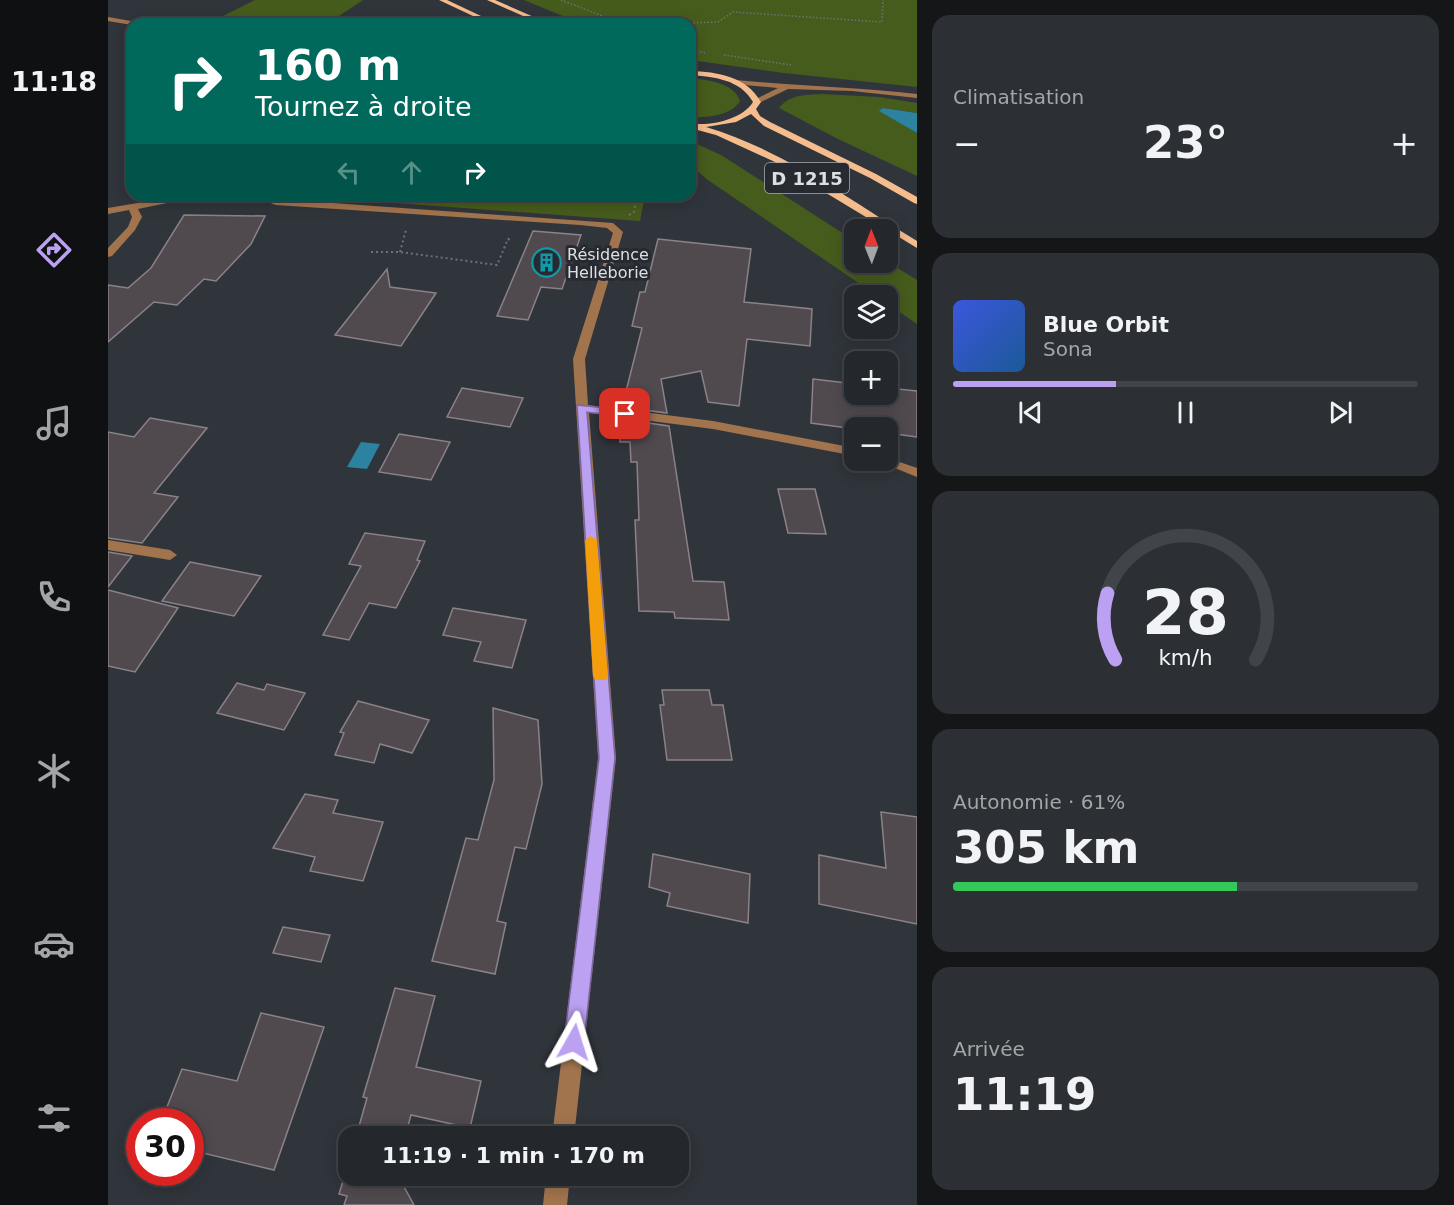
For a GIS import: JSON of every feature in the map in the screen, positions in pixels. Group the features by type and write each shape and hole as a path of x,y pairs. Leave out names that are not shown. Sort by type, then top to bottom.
{"main road":[{"path":"442,0 482,18"},
{"path":"490,0 533,18"},
{"path":"696,74 735,82 747,88 754,95 755,106 729,122 696,125"},
{"name":"D 1215","path":"755,106 757,117 767,124 873,176 917,201"},
{"name":"D 1215","path":"696,126 744,143 917,245"}],"street":[{"path":"108,19 126,22"},
{"path":"735,82 788,87 852,89 917,96"},
{"path":"755,106 788,87"},
{"path":"108,211 166,201"},
{"path":"273,201 610,225 618,232 579,359 607,758 564,1126"},
{"path":"108,254 132,228 137,217 132,207"},
{"path":"581,408 713,425 844,450"},
{"path":"898,466 917,473"},
{"path":"108,545 170,555"},
{"path":"555,1205 557,1186"}],"path":[{"path":"561,0 608,18"},
{"path":"696,23 718,22 733,12 882,22 883,0"},
{"path":"371,252 400,252 498,266 508,239 518,240"}],"green space":[{"path":"255,0 363,0 336,18 219,18"},
{"path":"524,0 917,0 917,87 696,61 696,18 568,18"},
{"path":"696,79 719,83 737,95 740,101 731,110 696,117"},
{"path":"822,94 879,97 917,103 917,113 883,108 880,111 917,133 917,176 779,108 793,98"},
{"path":"696,144 721,155 844,234 844,273 898,273 898,268 917,280 917,324 898,311 898,285 861,285 708,180 696,170"},
{"path":"397,201 644,201 640,221 396,203"}],"water":[{"path":"883,108 917,113 917,133 879,111"},
{"path":"361,442 380,444 367,469 347,467"}],"building":[{"path":"184,215 265,216 251,244 216,281 204,279 177,305 154,302 108,342 108,285 128,288 151,268"},
{"name":"Résidence Helleborie","path":"533,231 581,235 562,289 541,287 528,320 497,316"},
{"path":"658,239 751,249 744,302 812,309 810,346 747,339 739,406 708,402 701,371 661,379 667,413 622,407 642,328 632,326 640,292 645,292"},
{"path":"387,269 390,287 436,293 401,346 335,335"},
{"path":"813,379 844,383 844,405 898,405 898,389 917,391 917,437 898,434 898,417 844,417 844,428 811,423"},
{"path":"462,388 523,398 510,427 447,417"},
{"path":"150,418 207,428 154,493 178,497 142,543 108,538 108,432 134,437"},
{"path":"620,419 669,426 693,581 724,582 729,620 675,618 674,612 639,611 635,520 639,520 637,462 631,462 630,442 620,442"},
{"path":"399,434 450,442 431,480 379,472"},
{"path":"778,489 815,489 826,534 788,533"},
{"path":"365,533 425,541 417,560 420,561 396,608 369,603 349,640 323,635 361,566 349,564"},
{"path":"108,552 132,556 108,587"},
{"path":"190,562 261,576 234,616 162,601"},
{"path":"108,590 178,608 135,672 108,666"},
{"path":"453,608 526,620 512,668 474,661 481,642 443,635"},
{"path":"237,683 264,690 267,684 305,693 284,730 217,713"},
{"path":"662,690 709,690 712,705 723,705 732,760 667,760 660,705 664,705"},
{"path":"358,701 429,720 412,753 380,744 374,763 335,755 344,733 340,732"},
{"path":"493,708 538,720 542,784 526,849 515,847 497,921 506,923 495,974 432,961 466,838 478,840 494,780"},
{"path":"305,794 338,800 333,813 383,822 363,881 310,871 315,857 273,848"},
{"path":"881,812 917,817 917,924 819,904 819,855 886,868"},
{"path":"653,854 750,874 748,923 667,906 670,893 649,887"},
{"path":"283,927 330,935 321,962 273,953"},
{"path":"395,988 435,996 416,1067 481,1081 470,1126 411,1115 408,1126 359,1126 367,1098 363,1097"},
{"path":"261,1013 324,1027 274,1170 204,1153 204,1108 167,1108 182,1069 237,1081"},
{"path":"341,1186 404,1186 414,1205 344,1205 347,1196 339,1194"}],"slow traffic":[{"path":"591,540 601,676"}],"place":[{"name":"Résidence Helleborie","path":"546,263"}],"route":[{"path":"574,1042 607,758 581,408 625,414"}]}
